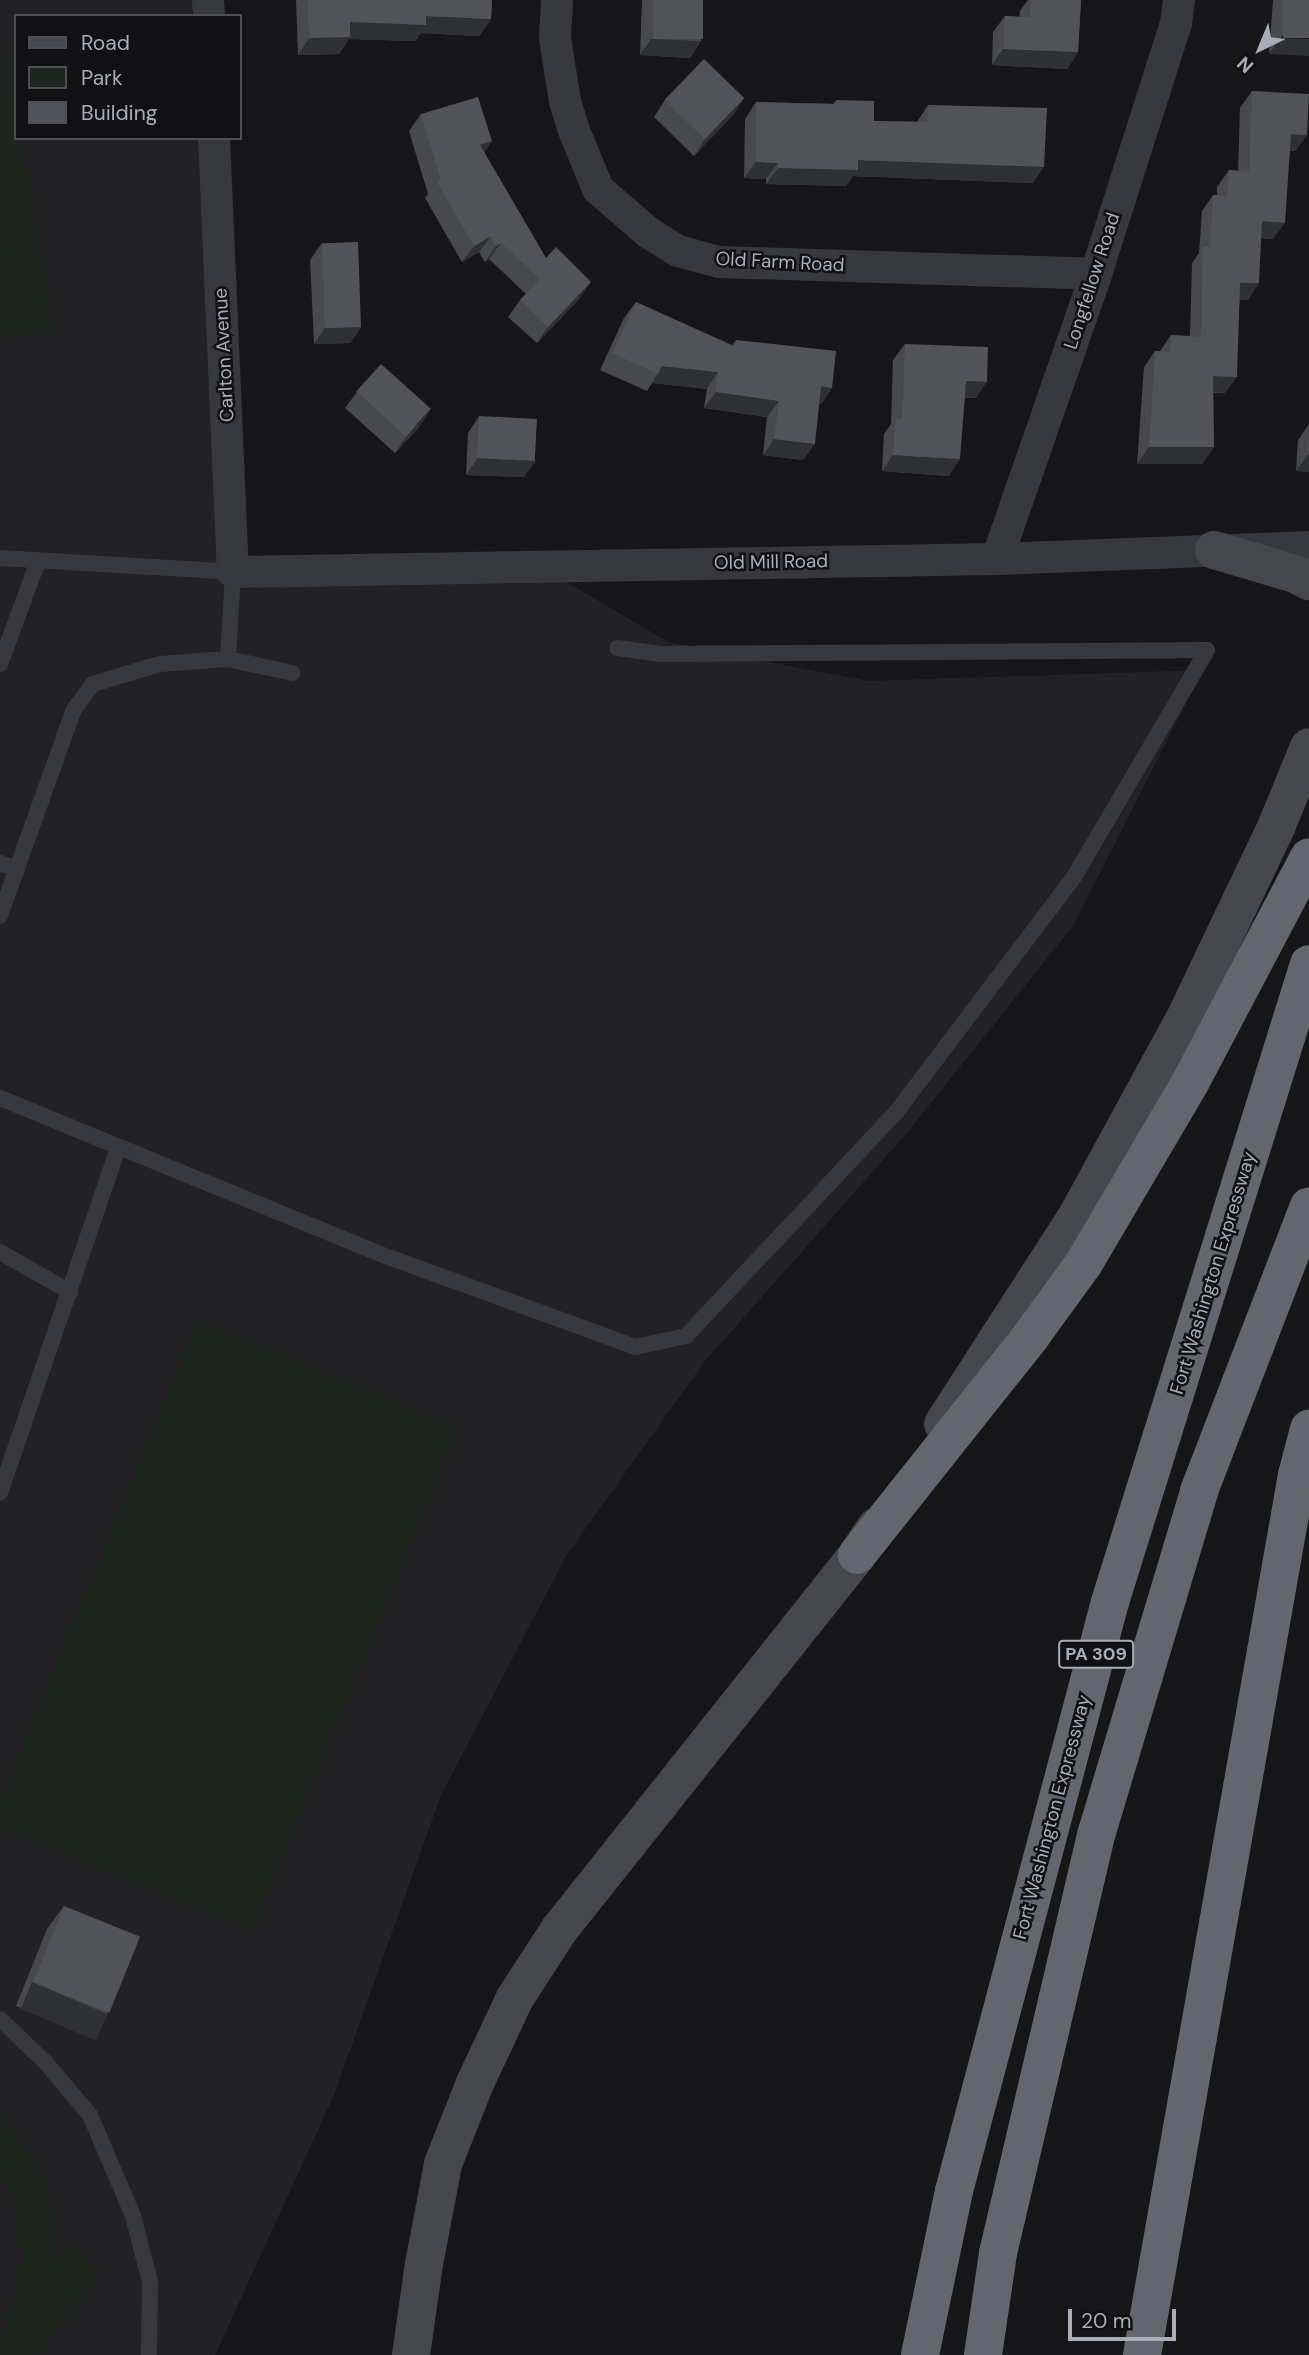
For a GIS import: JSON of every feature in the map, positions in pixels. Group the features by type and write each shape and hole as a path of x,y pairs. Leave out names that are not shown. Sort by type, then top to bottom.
{"highway":[{"path":"857,1555 1031,1336 1084,1263 1190,1083 1309,857"},
{"name":"Fort Washington Expressway","path":"920,2355 957,2178 1110,1602 1309,964"},
{"name":"PA 309","path":"984,2355 998,2253 1097,1832 1199,1491 1309,1206"},
{"path":"1142,2355 1297,1475 1309,1429"}],"main road":[{"path":"1214,550 1295,574 1309,581"},
{"path":"411,2355 424,2264 443,2164 475,2083 515,1998 559,1930 857,1555 1077,1216 1188,1012 1277,825 1309,747"}],"street":[{"name":"Old Farm Road","path":"557,0 555,38 560,76 573,128 598,189 649,233 678,251 719,262 1096,274"},
{"name":"Longfellow Road","path":"997,559 1096,274 1175,24 1179,0"},
{"name":"Carlton Avenue","path":"214,140 233,572"},
{"name":"Old Mill Road","path":"233,572 997,559 1309,547"}],"lane":[{"path":"0,558 233,572 228,659"},
{"path":"0,664 38,561"},
{"path":"0,1098 391,1258 635,1347 686,1336 897,1111 1074,877 1207,650 661,654 617,648"},
{"path":"0,916 74,709 93,684 160,664 228,659 293,674"},
{"path":"0,863 17,869"},
{"path":"0,1493 118,1148"},
{"path":"0,1252 70,1292"},
{"path":"0,2019 46,2063 90,2115 133,2216 150,2282 149,2355"}],"shaded area":[{"path":"0,0 208,0 209,14 14,14 14,140 214,140 234,572 539,566 670,643 868,681 1203,670 1073,926 907,1133 705,1361 566,1556 441,1795 334,2095 215,2355 0,2355"}],"green space":[{"path":"1,29 14,100 14,140 21,140 55,329 0,338"},
{"path":"198,1320 459,1428 252,1931 0,1827 0,1801"},
{"path":"0,2111 37,2163 50,2196 56,2227 57,2262 71,2246 102,2271 39,2355 0,2355 0,2338 14,2298 22,2259 16,2206 0,2173"}],"building":[{"path":"308,0 492,0 491,19 426,16 426,25 350,22 350,37 309,38"},
{"path":"653,0 703,0 703,39 653,39"},
{"path":"1031,0 1081,0 1078,52 1003,49 1005,16 1030,17"},
{"path":"1283,0 1309,0 1309,38 1283,38"},
{"path":"704,59 744,98 705,139 664,100"},
{"path":"1252,91 1309,94 1307,135 1291,134 1285,223 1262,221 1259,283 1240,283 1237,377 1213,376 1214,447 1149,447 1155,351 1170,352 1171,335 1201,337 1203,247 1210,247 1213,195 1227,196 1229,170 1249,172"},
{"path":"478,97 492,141 480,145 546,258 556,247 591,282 548,327 520,300 540,279 501,243 496,246 491,236 474,246 437,182 441,180 421,114"},
{"path":"836,100 874,101 874,121 927,122 928,105 1047,108 1044,167 858,160 858,170 778,168 778,163 756,162 756,102 836,104"},
{"path":"358,242 361,327 325,328 322,243"},
{"path":"636,302 735,347 736,340 836,351 832,388 821,386 815,444 774,439 779,401 716,392 718,372 662,366 658,374 612,353"},
{"path":"905,344 988,347 987,382 966,381 960,459 893,455 896,418 902,419"},
{"path":"381,364 431,409 406,436 356,391"},
{"path":"479,416 537,419 535,461 477,458"},
{"path":"64,1906 140,1937 109,2013 33,1982"}]}
